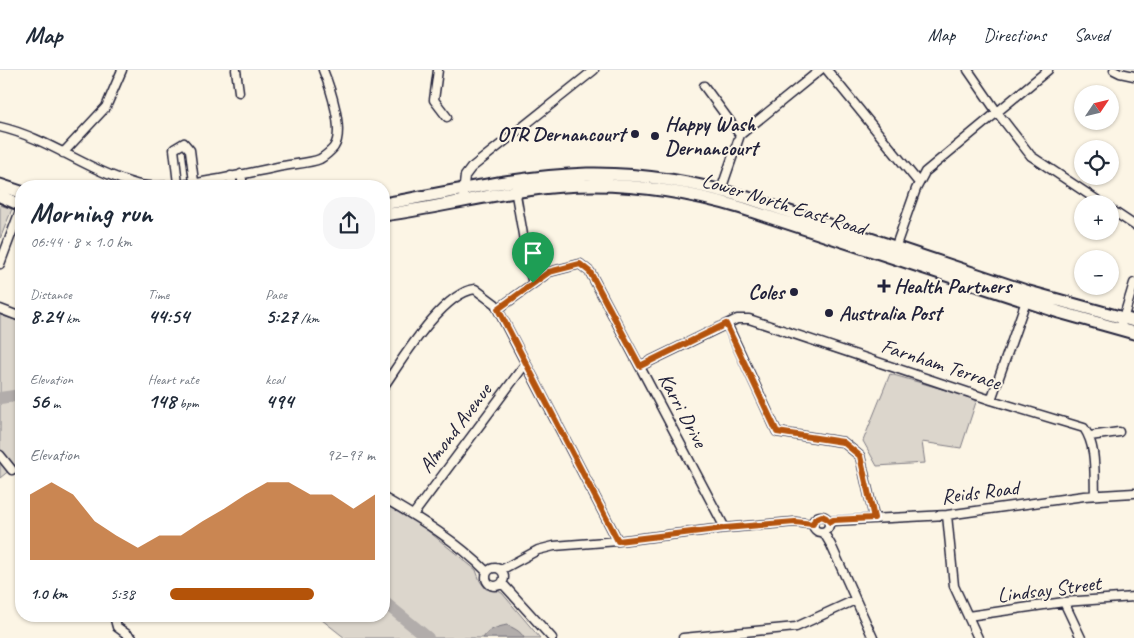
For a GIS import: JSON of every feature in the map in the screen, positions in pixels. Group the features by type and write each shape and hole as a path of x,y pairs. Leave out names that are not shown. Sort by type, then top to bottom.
{"main road":[{"name":"Lower North East Road","path":"390,203 463,195 569,175 617,175 670,180 721,190 1027,297 1126,323 1134,333"},
{"path":"0,185 15,190"},
{"name":"Lower North East Road","path":"515,186 594,185 645,188 681,193 742,208 894,252"},
{"name":"Lower North East Road","path":"390,213 463,195"},
{"path":"0,196 15,203"}],"street":[{"path":"63,153 106,107 122,70"},
{"path":"236,70 239,92"},
{"path":"206,180 320,159 334,147 339,135 330,88 323,70"},
{"path":"438,70 434,100 447,118"},
{"path":"463,195 465,176 471,168 594,70"},
{"path":"721,190 740,135 820,70"},
{"path":"827,70 919,183"},
{"path":"968,70 1031,156 1090,195"},
{"path":"894,252 919,183 925,172 1048,70"},
{"path":"1114,70 1120,74 1134,76"},
{"path":"704,86 740,135"},
{"path":"0,127 39,141 96,170 126,180"},
{"path":"178,180 174,149 184,143 190,150 194,180"},
{"path":"241,174 242,180"},
{"path":"231,176 232,180"},
{"path":"515,186 533,283"},
{"path":"1119,215 1134,225"},
{"path":"0,264 15,223"},
{"name":"Karri Drive","path":"496,306 549,272 580,264 590,272 725,528"},
{"path":"1126,323 1134,283"},
{"path":"390,377 428,322 469,290 475,289 496,306 618,541"},
{"path":"991,400 1027,297"},
{"path":"0,309 15,315"},
{"name":"Farnham Terrace","path":"640,366 737,319 749,319 991,400 1084,428 1090,436"},
{"path":"726,324 777,432 843,442 862,458 874,518"},
{"name":"Almond Avenue","path":"413,515 526,363"},
{"path":"1095,495 1090,436 1119,432"},
{"path":"0,455 12,470"},
{"name":"Reids Road","path":"830,522 833,520 947,516 1095,495 1134,493"},
{"path":"390,502 448,538 487,572"},
{"path":"822,516 830,522 829,528 824,532 816,531 813,524 815,519 822,516"},
{"path":"947,516 954,586 978,638"},
{"path":"502,583 494,586 489,584 486,579 487,572 493,568 501,570 538,550 554,546 795,522 813,524"},
{"path":"824,532 873,638"},
{"path":"501,570 504,575 502,583"},
{"path":"502,583 552,638"},
{"name":"Lindsay Street","path":"968,616 1064,602 1134,598"},
{"path":"683,638 764,635 796,627 855,600"},
{"path":"1064,602 1081,638"},
{"path":"116,622 117,627 132,638"}],"shaded area":[{"path":"0,205 12,209 0,239"},
{"path":"0,315 15,320 15,466 0,478"},
{"path":"890,374 977,399 961,448 922,442 925,463 877,466 863,441"},
{"path":"390,507 422,526 476,570 480,581 486,589 494,589 502,593 540,638 345,638 325,622 390,622"},
{"path":"507,625 519,632 524,638 483,638 488,632"}],"waterway":[{"path":"0,398 15,396"},
{"path":"390,607 428,638"}],"place":[{"name":"OTR Dernancourt","path":"635,134"},
{"name":"Happy Wash Dernancourt","path":"655,136"},
{"name":"Health Partners","path":"884,286"},
{"name":"Coles","path":"794,292"},
{"name":"Australia Post","path":"829,313"}],"route":[{"path":"580,264 590,272 640,366 726,324 777,432 843,442 862,458 874,518 833,520 830,522 822,516 817,517 813,524 795,522 725,528 618,541 498,309 533,283 549,272 580,264"}]}
